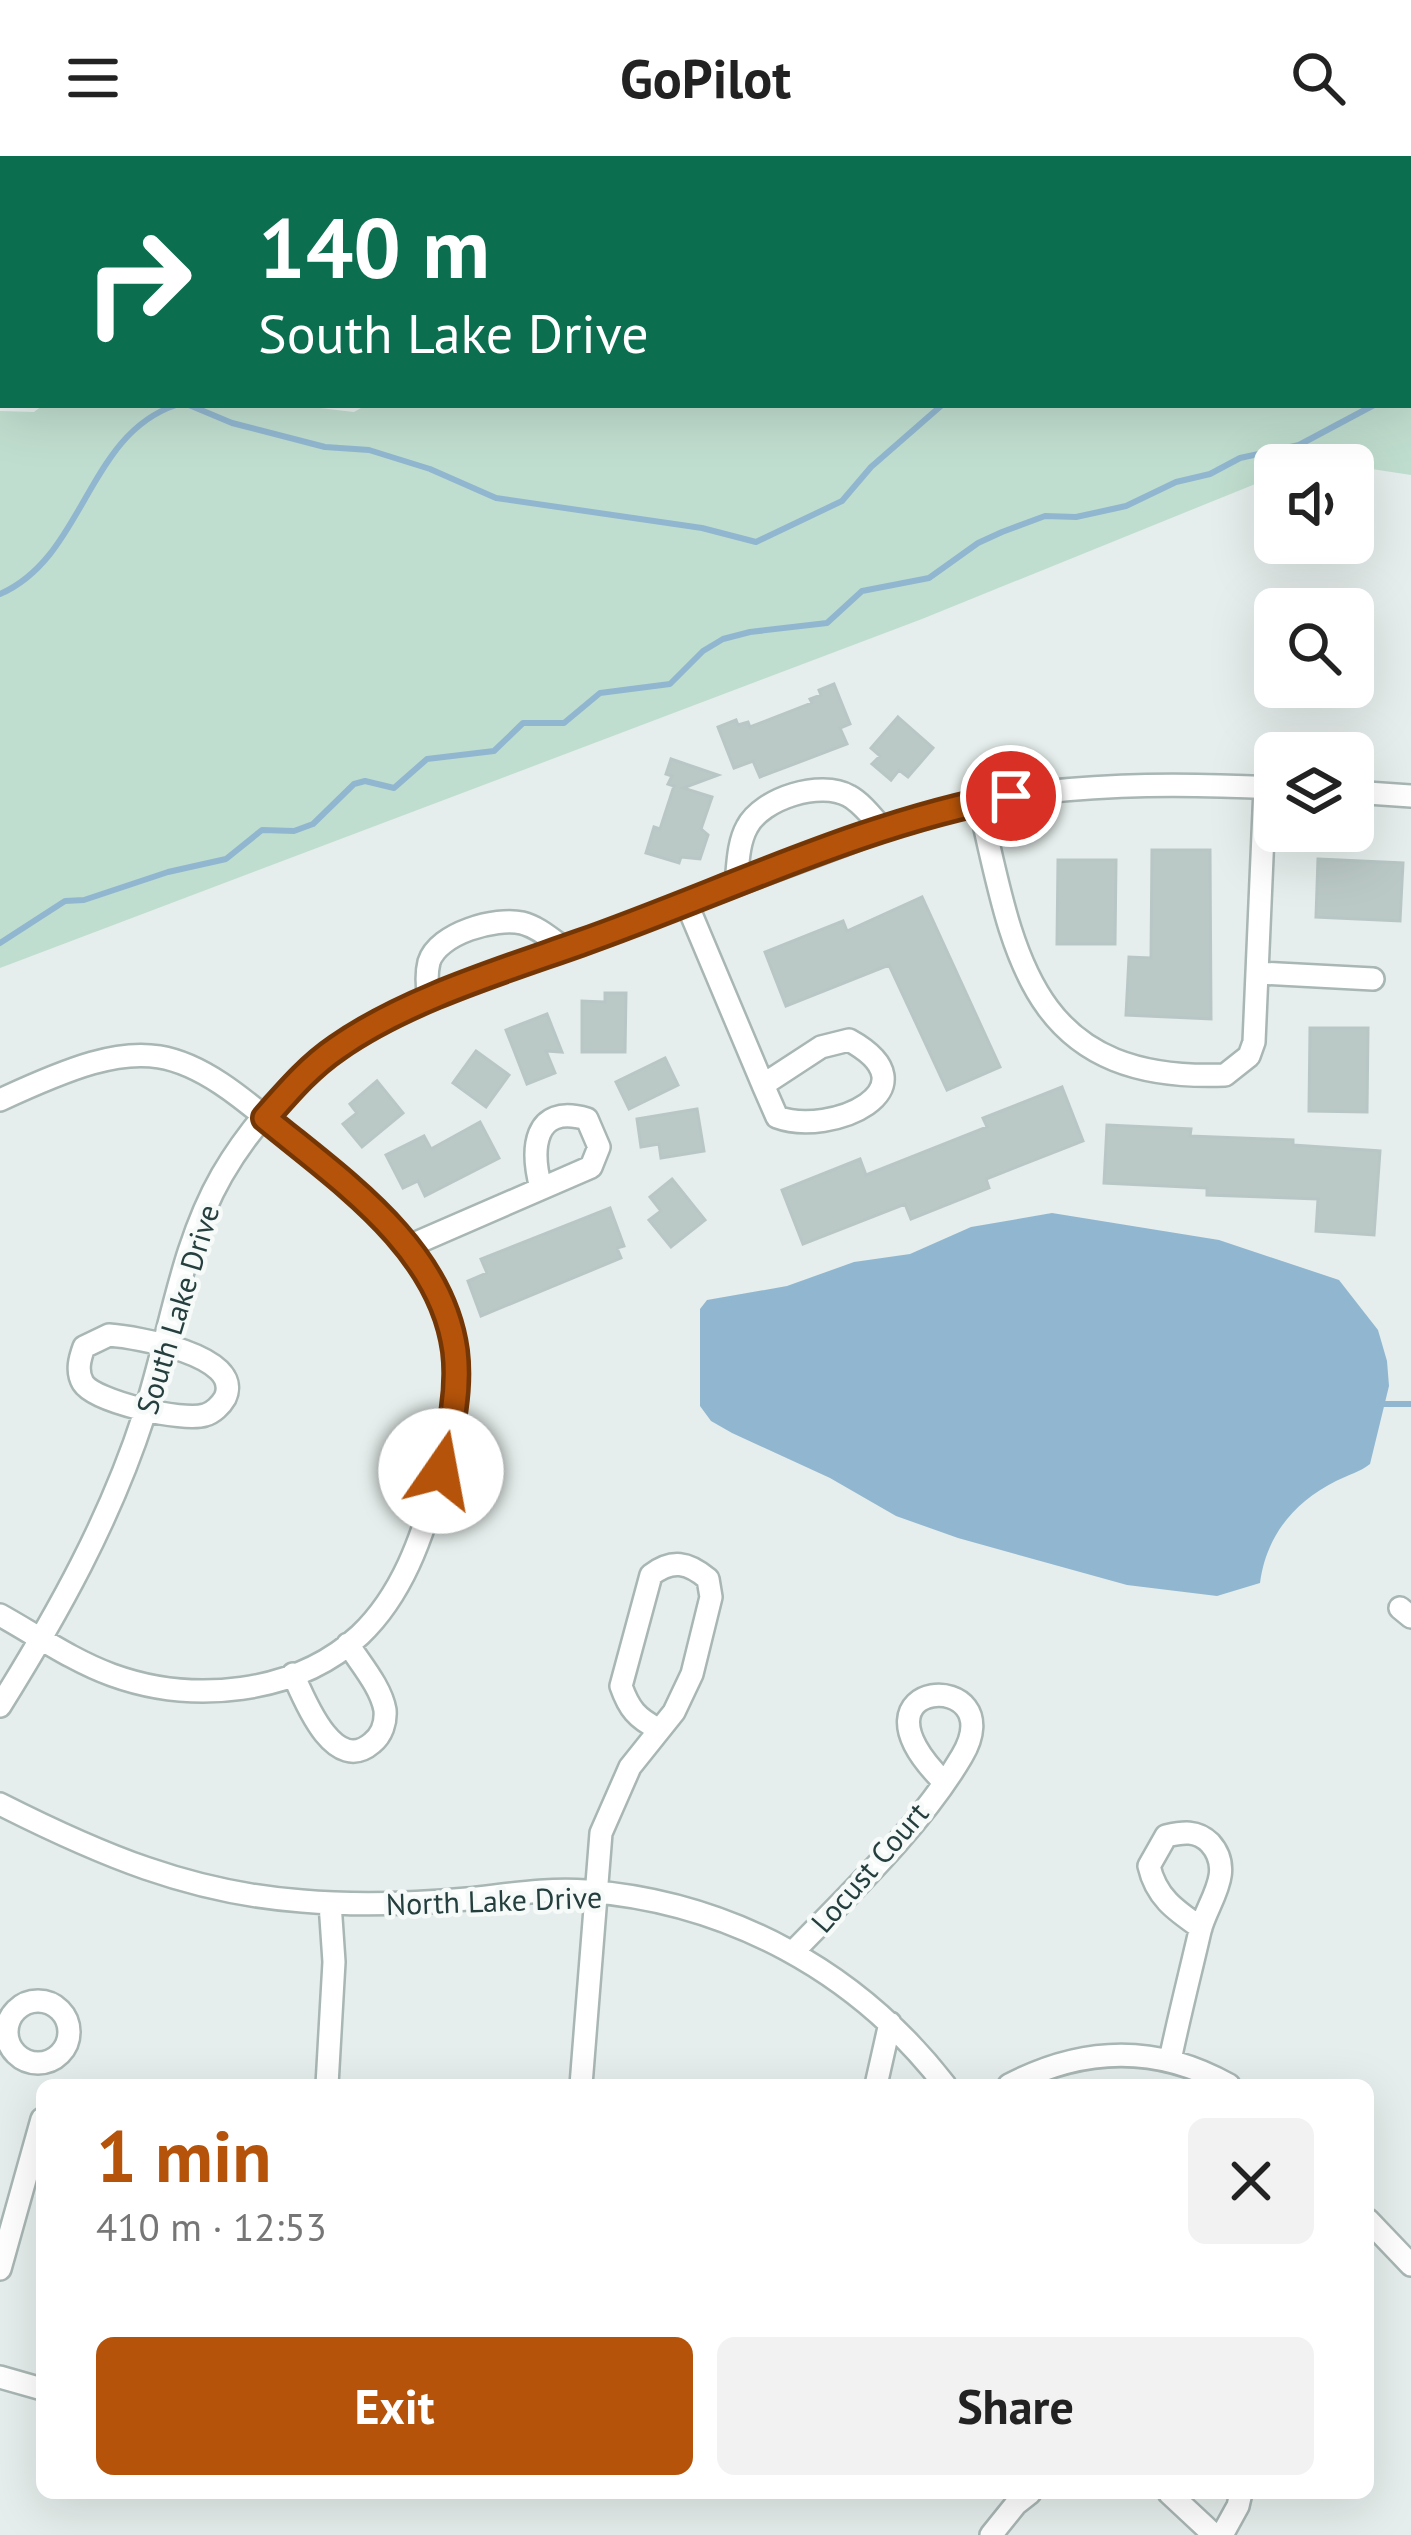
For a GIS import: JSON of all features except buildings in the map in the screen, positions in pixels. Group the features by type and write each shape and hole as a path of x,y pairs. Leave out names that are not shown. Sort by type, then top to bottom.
{"street":[{"name":"South Lake Drive","path":"0,1706 104,1523 146,1410 203,1216 221,1177 303,1074 338,1047 428,1000 883,829 980,802 1099,787 1254,788"},
{"path":"736,883 748,825 777,802 816,790 836,790 853,797 883,829"},
{"path":"1374,793 1411,796"},
{"path":"980,802 1020,964 1041,1003 1089,1045 1128,1062 1169,1072 1226,1075 1249,1056 1254,1042 1266,852"},
{"path":"686,902 763,1085 777,1117 795,1123 856,1113 876,1100 883,1078 873,1053 849,1040 821,1048 763,1085"},
{"path":"428,1000 429,962 436,949 467,932 505,922 523,923 564,948"},
{"path":"1259,973 1373,979"},
{"path":"0,1100 101,1060 149,1054 194,1065 359,1197 406,1247 429,1277 455,1352 454,1410 436,1486 411,1560 380,1612 348,1644 312,1667 231,1690 177,1690 109,1674 0,1615"},
{"path":"406,1247 541,1188"},
{"path":"109,1335 164,1344 215,1366 225,1377 224,1401 203,1416 146,1410 92,1392 83,1383 80,1359 84,1347 109,1335"},
{"path":"581,2079 598,1853 607,1812 630,1767 674,1712 692,1674 711,1598 708,1579 692,1565 666,1564 651,1574 621,1686 638,1719 658,1729"},
{"path":"293,1674 327,1736 347,1751 374,1743 386,1717 384,1703 348,1644"},
{"name":"Locust Court","path":"793,1952 886,1854 944,1782"},
{"name":"North Lake Drive","path":"0,1804 113,1858 216,1890 382,1904 595,1893 702,1913 793,1952 842,1983 890,2024 940,2079"},
{"path":"327,2079 334,1962 330,1903"},
{"path":"1170,2060 1201,1928"},
{"path":"877,2079 890,2024"},
{"path":"1021,2079 1096,2055 1136,2054 1187,2064 1217,2079"},
{"path":"0,2269 36,2141"},
{"path":"1374,2226 1411,2265"},
{"path":"0,2377 36,2387"},
{"path":"991,2535 1022,2499"},
{"path":"1176,2499 1218,2535 1238,2499"}],"green space":[{"path":"320,408 354,412 361,408 1411,408 1411,475 1374,469 1374,444 1254,444 1254,485 922,619 0,968 0,411"}],"water":[{"path":"1052,1213 1219,1240 1339,1280 1378,1330 1389,1386 1370,1464 1321,1489 1295,1510 1268,1550 1260,1583 1217,1596 1127,1585 958,1538 896,1516 830,1478 732,1433 711,1421 700,1406 700,1309 707,1300 787,1286 854,1262 910,1254 971,1227"}],"waterway":[{"path":"0,594 51,553 122,442 146,420 170,408"},
{"path":"196,408 232,423 325,447 369,450 430,469 496,498 702,528 756,542 842,501 871,467 939,408"},
{"path":"0,943 65,901 84,900 226,859 262,830 294,831 313,824 354,784 365,781 394,788 427,759 494,751 523,723 564,723 600,693 670,684 703,651 723,639 827,623 862,591 929,578 1002,532 1045,516 1076,517 1126,506 1240,458 1299,445 1368,408"},
{"path":"1379,1404 1411,1404"}],"route":[{"path":"441,1471 454,1410 455,1352 429,1277 379,1216 265,1118 303,1074 338,1047 428,1000 883,829 1011,796"}]}
